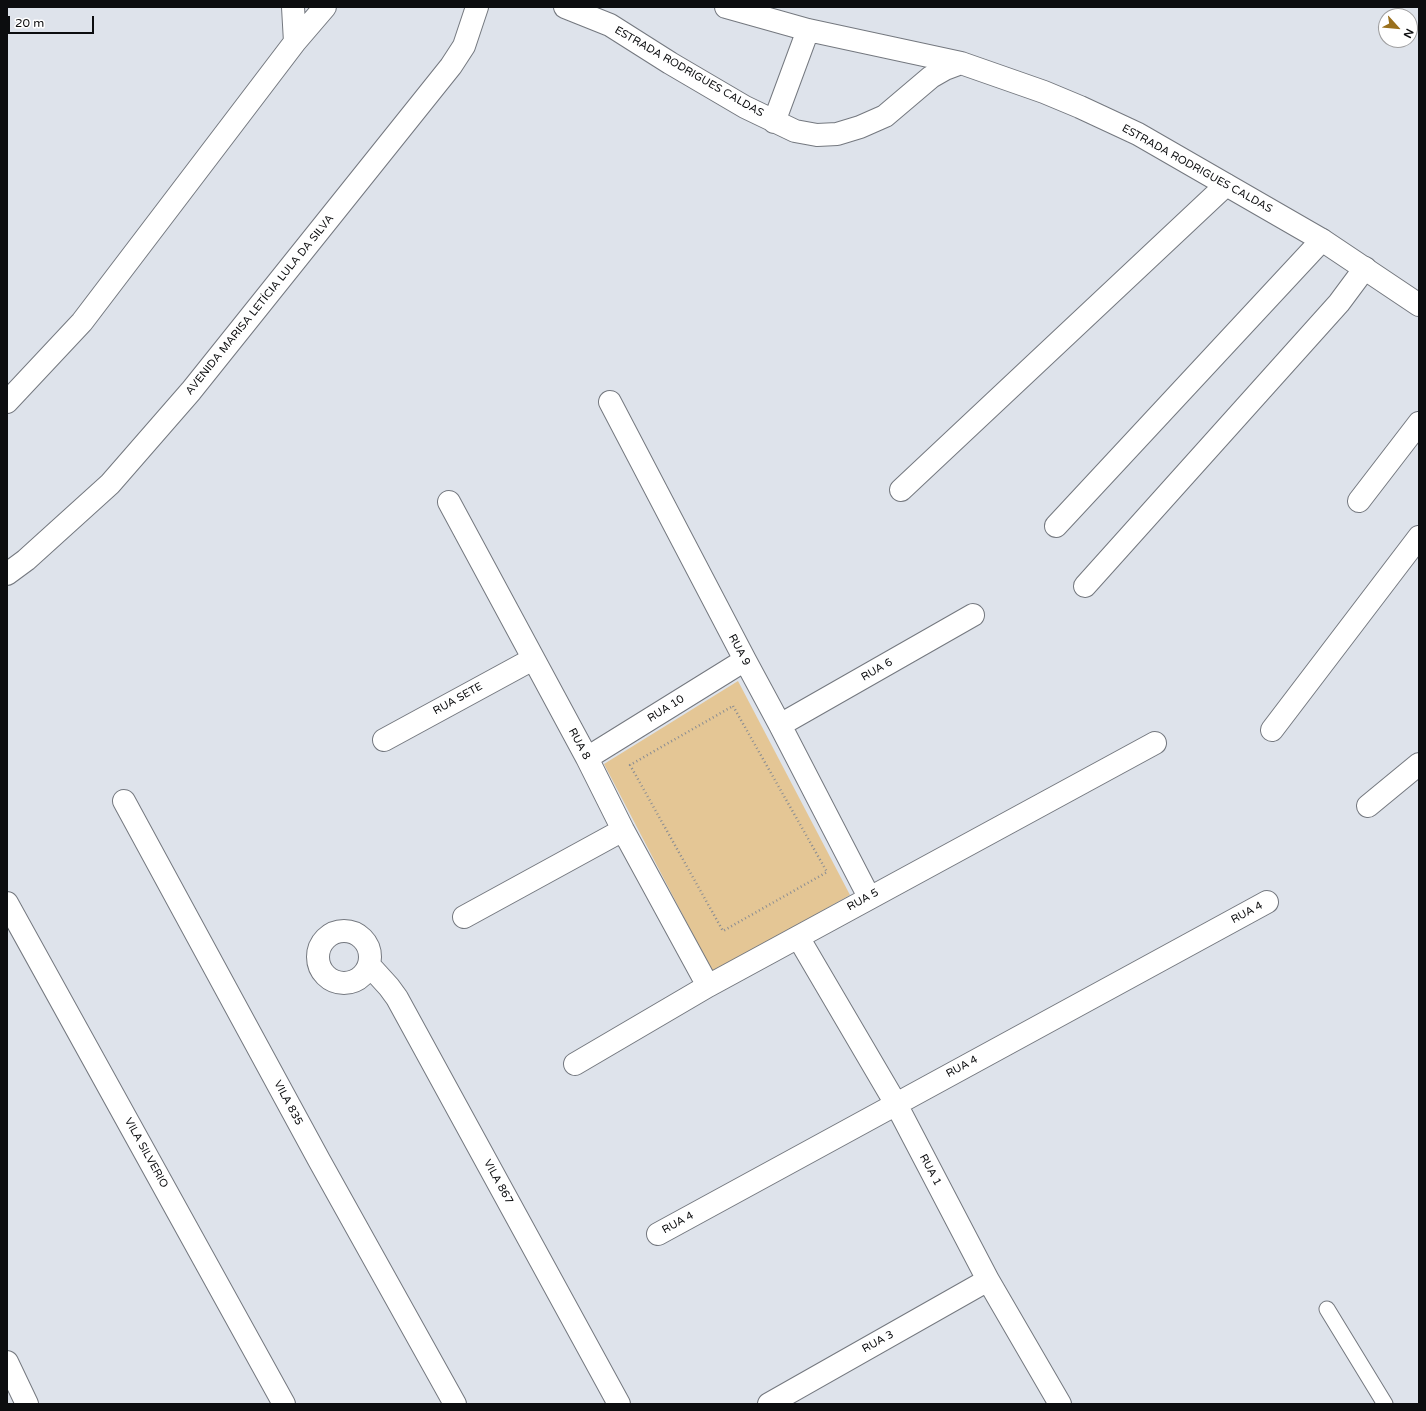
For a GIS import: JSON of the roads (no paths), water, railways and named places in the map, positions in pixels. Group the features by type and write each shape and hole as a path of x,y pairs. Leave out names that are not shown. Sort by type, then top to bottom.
{"street":[{"path":"294,7 296,42"},
{"path":"7,402 82,322 296,42 325,7"},
{"name":"AVENIDA MARISA LETÍCIA LULA DA SILVA","path":"7,574 26,560 110,484 191,392 451,66 464,46 473,23 477,7"},
{"name":"ESTRADA RODRIGUES CALDAS","path":"565,7 610,25 704,83 774,122 795,131 816,135 838,134 860,127 885,116 931,77 945,69 961,63"},
{"name":"ESTRADA RODRIGUES CALDAS","path":"726,7 808,30 961,63 1044,92 1138,134 1322,240 1419,305"},
{"path":"774,122 808,30"},
{"path":"901,490 1226,184"},
{"path":"1056,526 1322,240"},
{"path":"1085,586 1339,303 1365,268"},
{"name":"RUA 9","path":"610,402 869,897"},
{"path":"1358,501 1419,423"},
{"name":"RUA 8","path":"449,502 587,758 623,830 708,986"},
{"path":"1272,730 1419,537"},
{"name":"RUA 6","path":"780,725 973,615"},
{"name":"RUA SETE","path":"384,740 533,659"},
{"name":"RUA 10","path":"587,758 745,660"},
{"name":"RUA 5","path":"575,1064 708,986 1155,742"},
{"path":"1368,806 1419,764"},
{"name":"VILA 835","path":"124,801 315,1153 455,1404"},
{"path":"464,916 623,830"},
{"name":"VILA SILVERIO","path":"7,902 284,1404"},
{"name":"RUA 4","path":"658,1234 1267,902"},
{"name":"RUA 1","path":"798,937 896,1104 988,1280 1060,1404"},
{"name":"VILA 867","path":"369,965 397,998 619,1404"},
{"name":"RUA 3","path":"768,1404 988,1280"},
{"path":"8,1365 27,1404"}],"lane":[{"path":"1327,1309 1385,1404"}]}
